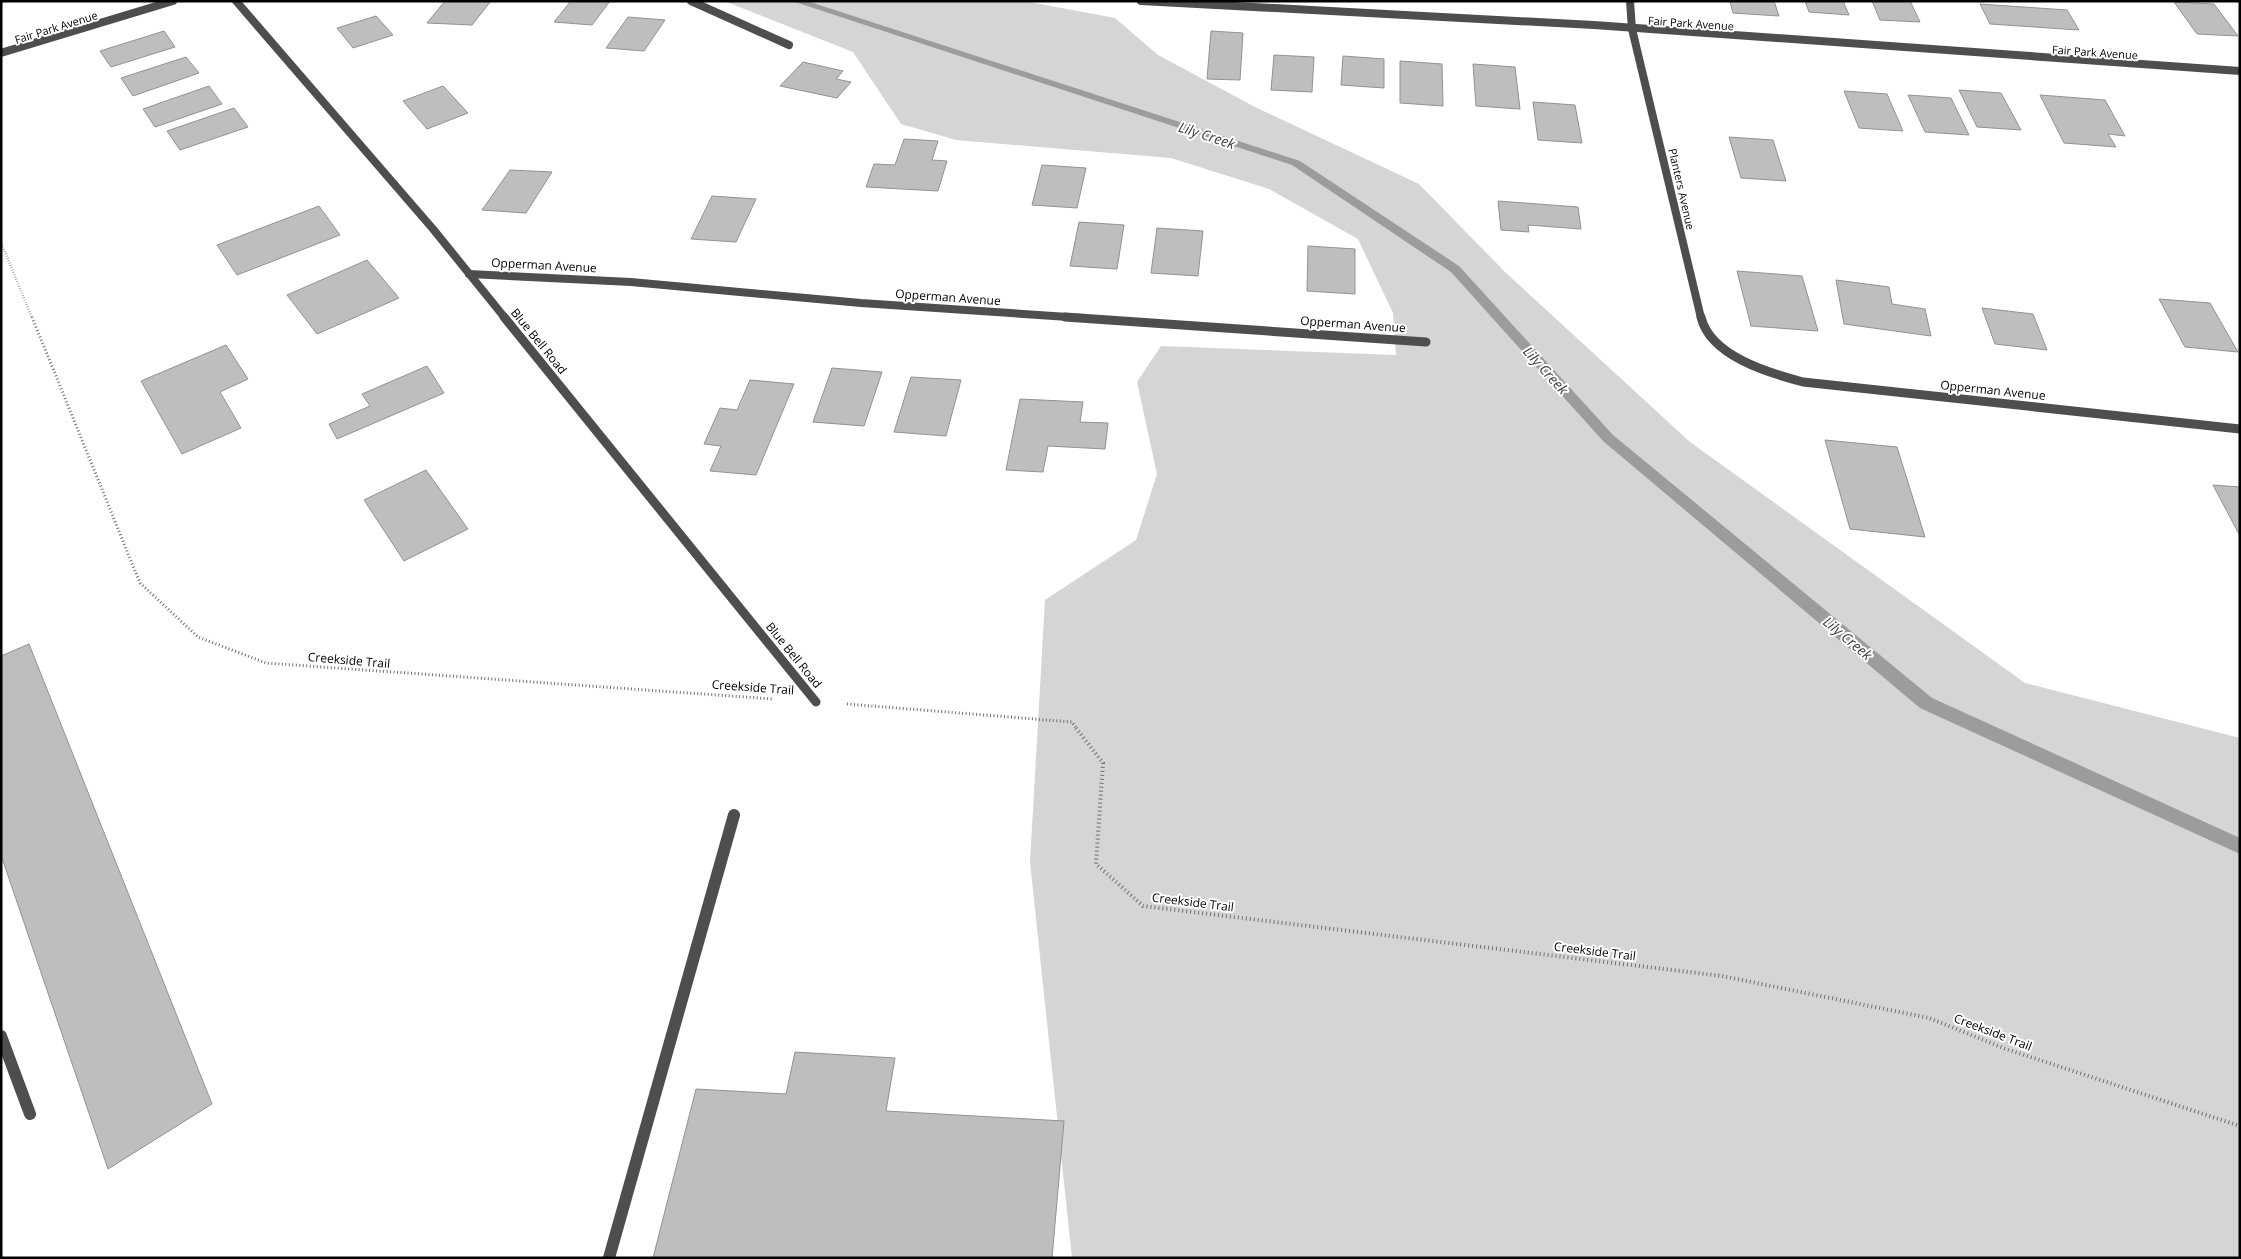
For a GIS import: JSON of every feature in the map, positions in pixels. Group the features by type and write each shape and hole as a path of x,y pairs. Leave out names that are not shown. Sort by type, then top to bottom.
{"street":[{"name":"Fair Park Avenue","path":"1,53 173,1"},
{"name":"Blue Bell Road","path":"236,1 433,228 634,480 816,702"},
{"path":"691,1 789,45"},
{"name":"Fair Park Avenue","path":"1141,1 1632,29 2240,71"},
{"name":"Planters Avenue","path":"1630,1 1632,29 1702,321 1706,329 1722,347 1746,364"},
{"name":"Opperman Avenue","path":"469,274 631,282 861,303 1426,342"},
{"name":"Opperman Avenue","path":"1746,364 1772,375 1802,382 2240,429"},
{"path":"609,1258 734,815"},
{"path":"1,1036 30,1114"}],"path":[{"name":"Creekside Trail","path":"1,242 140,583 198,637 266,663 1072,722 1103,763 1096,864 1143,906 1740,980 1929,1018 2006,1049 2240,1126"}],"shaded area":[{"path":"724,1 1024,1 1115,18 1158,55 1255,107 1419,184 1506,273 1690,442 2025,683 2240,738 2240,1258 1072,1258 1030,862 1045,600 1136,540 1157,474 1137,382 1161,346 1396,355 1393,313 1358,239 1269,189 1171,158 956,140 901,124 853,52"}],"building":[{"path":"445,1 491,1 472,25 427,23"},
{"path":"571,1 610,1 592,25 554,22"},
{"path":"1730,1 1774,1 1779,16 1733,13"},
{"path":"1805,1 1843,1 1849,15 1809,12"},
{"path":"1872,1 1910,1 1920,22 1880,20"},
{"path":"2174,2 2214,4 2238,36 2197,34"},
{"path":"1980,4 2067,10 2079,30 1990,24"},
{"path":"376,16 393,35 353,48 337,28"},
{"path":"628,17 665,20 644,51 606,48"},
{"path":"164,31 175,47 111,67 100,51"},
{"path":"1211,31 1243,33 1240,80 1207,79"},
{"path":"1274,55 1314,57 1312,92 1271,90"},
{"path":"1343,56 1384,59 1384,88 1341,85"},
{"path":"186,57 199,73 133,96 121,78"},
{"path":"1400,61 1442,64 1443,106 1400,103"},
{"path":"803,62 843,71 836,79 851,82 837,98 780,86"},
{"path":"1473,64 1515,67 1520,109 1476,106"},
{"path":"209,86 222,104 155,127 143,109"},
{"path":"443,86 468,113 427,129 403,101"},
{"path":"1959,90 2001,93 2021,130 1977,127"},
{"path":"1844,91 1887,94 1903,131 1859,128"},
{"path":"1908,95 1951,98 1969,135 1925,132"},
{"path":"2040,95 2105,100 2125,136 2108,134 2116,147 2064,143"},
{"path":"1533,102 1575,105 1582,143 1538,140"},
{"path":"234,108 248,127 180,150 167,131"},
{"path":"1729,137 1773,140 1786,181 1741,178"},
{"path":"904,139 938,141 932,160 947,161 938,191 866,187 874,164 895,165"},
{"path":"1042,165 1086,168 1077,208 1032,205"},
{"path":"510,170 552,172 526,213 482,210"},
{"path":"712,196 756,199 736,242 691,239"},
{"path":"1498,201 1578,207 1581,229 1528,225 1529,232 1501,230"},
{"path":"319,206 340,235 237,275 217,245"},
{"path":"1079,222 1124,225 1117,269 1070,266"},
{"path":"1157,228 1203,231 1198,276 1151,273"},
{"path":"1308,246 1355,249 1355,294 1307,291"},
{"path":"367,260 399,298 317,334 287,295"},
{"path":"1737,271 1802,276 1818,331 1751,326"},
{"path":"1836,280 1889,287 1892,304 1925,309 1931,336 1844,324"},
{"path":"2159,299 2210,303 2238,352 2185,347"},
{"path":"1982,308 2033,314 2047,350 1995,344"},
{"path":"226,345 248,379 220,392 241,428 182,454 141,381"},
{"path":"427,366 444,393 337,439 329,424 370,406 362,394"},
{"path":"832,368 882,372 864,426 813,422"},
{"path":"911,377 961,380 946,436 894,432"},
{"path":"750,380 794,384 756,475 710,471 721,446 704,444 720,408 737,410"},
{"path":"1020,399 1083,402 1080,422 1108,423 1105,449 1048,446 1043,472 1006,470"},
{"path":"1825,440 1897,447 1925,537 1850,529"},
{"path":"426,470 468,529 404,561 364,500"},
{"path":"2213,485 2240,487 2240,536"},
{"path":"29,644 212,1104 108,1169 1,855 1,656"},
{"path":"795,1052 895,1058 886,1111 1064,1121 1052,1258 653,1258 696,1089 786,1094"}],"waterway":[{"name":"Lily Creek","path":"797,1 1296,163 1455,269 1608,438 1926,703 2240,846"}]}
